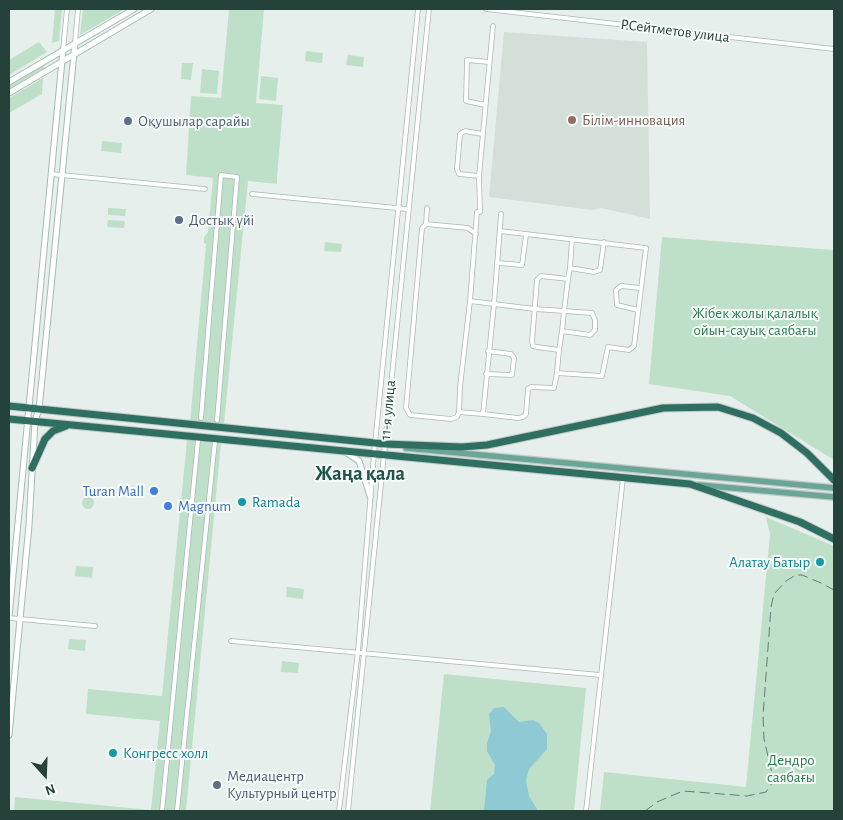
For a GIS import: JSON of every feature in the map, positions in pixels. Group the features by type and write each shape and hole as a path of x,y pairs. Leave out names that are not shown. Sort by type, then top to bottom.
{"highway":[{"path":"9,406 376,443 462,447 487,445 663,408 718,407 752,418 782,433 807,452 834,480"},
{"path":"9,419 690,484 800,522 834,539"},
{"path":"32,468 45,439 53,431 73,424"}],"main road":[{"path":"388,444 437,452 834,488"},
{"path":"690,484 834,497"}],"street":[{"path":"67,9 27,408 9,617 95,626"},
{"path":"9,735 36,421 40,409 78,9"},
{"path":"9,82 134,9"},
{"path":"9,93 151,9"},
{"name":"11-я улица","path":"340,811 358,651 370,496 418,9"},
{"name":"11-я улица","path":"348,811 384,455 388,444 407,209 428,9"},
{"name":"Р.Сейтметов улица","path":"486,9 834,49"},
{"path":"426,208 426,224 422,228 406,408 410,415 451,419 457,417 459,412 493,26"},
{"path":"485,105 466,101 467,60 489,62"},
{"path":"479,176 459,174 457,169 460,134 465,131 482,134"},
{"path":"51,174 205,189"},
{"path":"201,418 221,175 237,176 217,420"},
{"path":"252,194 407,209"},
{"path":"483,414 501,214"},
{"path":"426,224 468,228 476,234"},
{"path":"500,231 646,248 634,346 629,350 608,346 602,376 557,373"},
{"path":"498,263 522,265 526,235"},
{"path":"459,412 523,417 526,414 528,389 531,387 554,388 572,239"},
{"path":"570,268 594,272 600,270 604,242"},
{"path":"559,350 533,346 538,277 568,279"},
{"path":"638,310 617,305 616,290 621,286 640,288"},
{"path":"470,301 564,312 592,313 596,320 595,330 590,335 562,332"},
{"path":"486,374 512,374 514,358 511,354 488,351"},
{"path":"162,811 198,440"},
{"path":"177,811 215,441"},
{"path":"342,451 359,462 370,496"},
{"path":"586,811 623,478"},
{"path":"230,641 358,651 600,675"}],"shaded area":[{"name":"Білім-инновация","path":"504,32 647,42 650,219 601,208 593,210 489,197"}],"green space":[{"path":"55,9 62,9 59,41 52,43"},
{"path":"83,9 125,9 80,35"},
{"path":"229,9 264,9 256,103 283,105 277,184 248,181 224,424 190,422 206,244 204,243 204,237 208,232 213,178 186,175 191,96 221,98"},
{"path":"39,42 47,52 9,75 9,60"},
{"path":"306,51 323,53 322,63 305,61"},
{"path":"348,55 364,57 363,67 346,65"},
{"path":"182,63 193,63 191,80 181,79"},
{"path":"43,65 44,68 9,89 9,85"},
{"path":"202,69 219,71 217,94 200,93"},
{"path":"261,76 278,78 276,101 259,99"},
{"path":"43,78 42,94 9,113 9,98"},
{"path":"102,141 122,143 121,153 101,151"},
{"path":"108,208 126,209 125,216 108,215"},
{"path":"108,220 125,221 124,228 107,227"},
{"name":"Жібек жолы қалалық ойын-сауық саябағы","path":"662,237 834,250 834,460 730,396 649,384"},
{"path":"325,242 342,244 341,252 324,251"},
{"path":"187,440 221,443 186,811 14,811 15,797 151,810 160,721 86,714 88,689 162,696"},
{"path":"86,497 90,497 94,503 90,509 86,509 82,505 82,501"},
{"name":"Дендро саябағы","path":"766,517 834,546 834,811 600,811 604,772 746,787 770,534"},
{"path":"76,566 93,567 92,578 75,576"},
{"path":"287,587 304,589 303,599 286,597"},
{"path":"69,639 86,640 85,651 68,649"},
{"path":"282,661 299,663 298,673 281,672"},
{"path":"444,674 586,688 574,811 430,811"}],"water":[{"path":"504,707 519,722 533,720 539,723 547,734 547,749 529,769 526,780 529,796 538,811 484,811 487,780 494,774 495,765 487,751 487,743 491,731 489,714 494,708"}],"railway":[{"path":"645,811 657,802 683,791 747,796 766,792 773,778 764,739 763,716 771,607 774,594 786,581 796,575 802,575 834,590"}],"place":[{"name":"Білім-инновация","path":"572,120"},
{"name":"Оқушылар сарайы","path":"128,121"},
{"name":"Достық үйі","path":"179,220"},
{"name":"Turan Mall","path":"154,491"},
{"name":"Ramada","path":"242,502"},
{"name":"Magnum","path":"168,506"},
{"name":"Алатау Батыр","path":"820,562"},
{"name":"Конгресс холл","path":"113,753"},
{"name":"Медиацентр Культурный центр","path":"217,785"}],"district":[{"name":"Жаңа қала","path":"360,474"}]}
